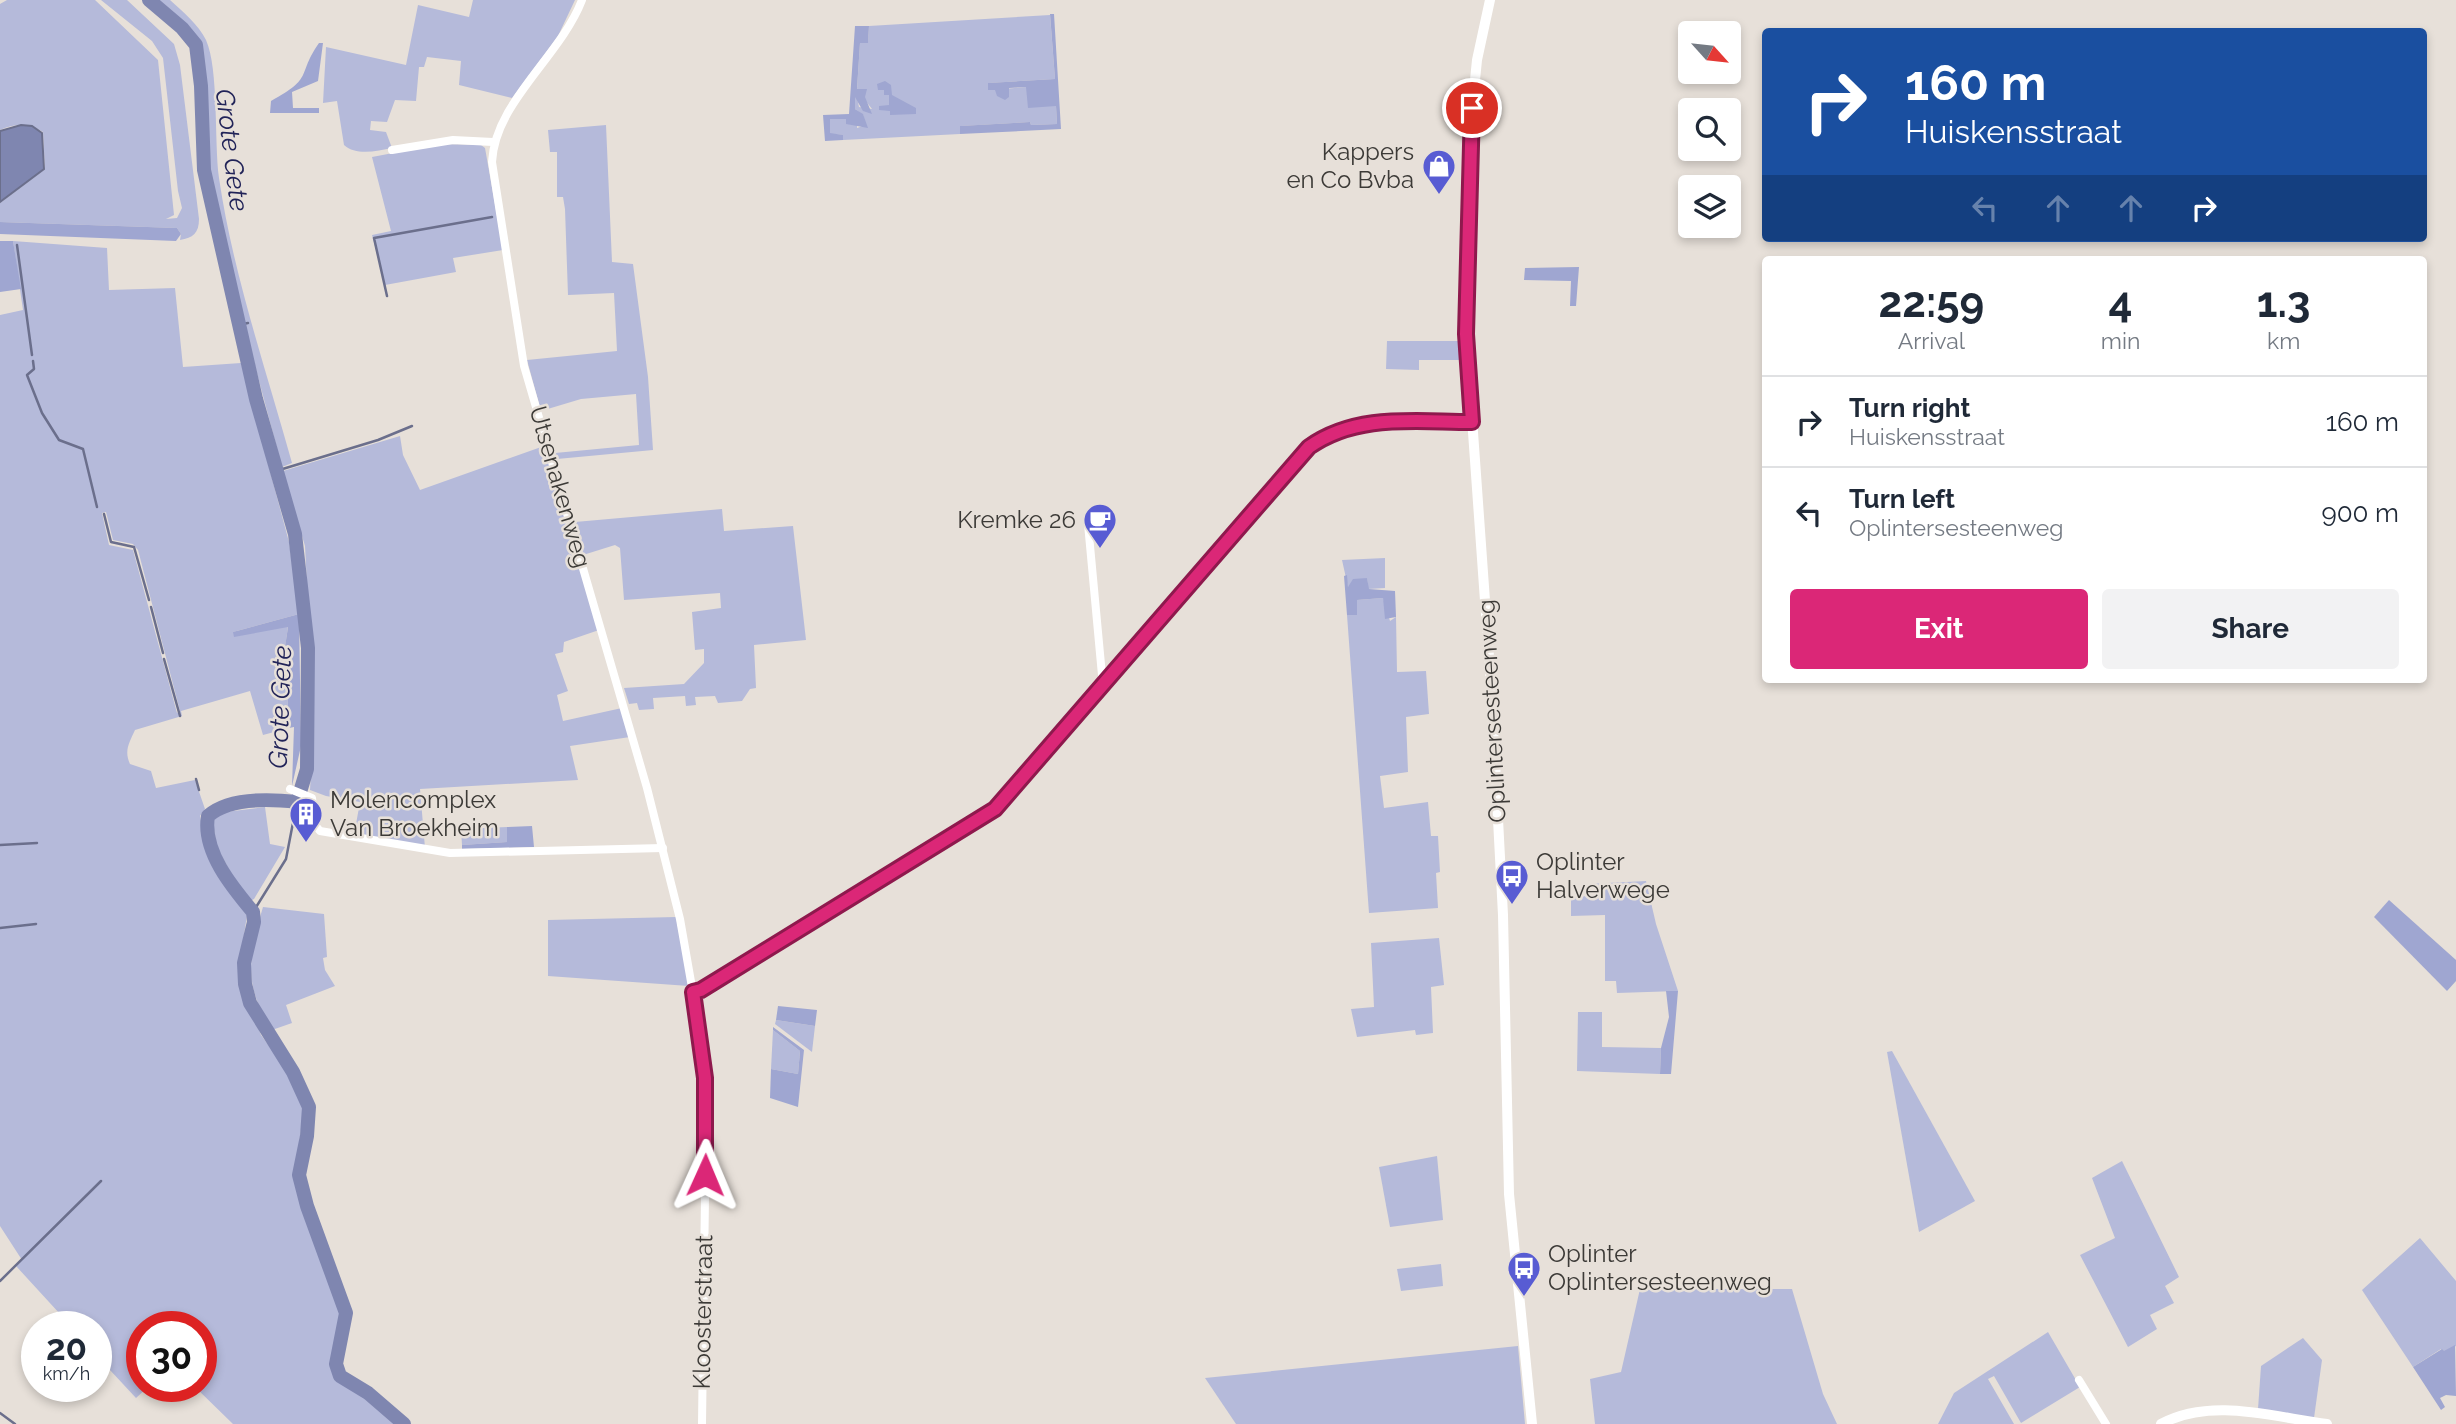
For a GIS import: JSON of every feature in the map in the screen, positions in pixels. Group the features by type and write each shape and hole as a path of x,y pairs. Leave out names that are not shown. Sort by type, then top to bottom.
{"street":[{"name":"Utsenakenweg","path":"582,0 574,21 502,122 493,142 492,162 524,366 635,743 680,919 693,992"},
{"name":"Oplintersesteenweg","path":"1490,0 1477,60 1470,130 1466,334 1491,685 1503,915 1509,1194 1531,1424"},
{"path":"392,150 453,140 493,142"},
{"path":"693,992 701,990 774,946 995,809 1292,465 1317,441 1344,427 1368,422 1472,422"},
{"path":"1088,524 1103,686"},
{"path":"290,789 308,794 313,801 315,825 320,831 437,852 663,848"},
{"name":"Kloosterstraat","path":"693,992 702,1055 706,1120 702,1424"},
{"path":"2079,1380 2106,1424"},
{"path":"2161,1424 2179,1414 2204,1410 2327,1424"}],"shaded area":[{"path":"7,0 95,0 158,60 174,215 166,219 177,218 182,208 163,58 152,41 101,0 127,0 174,44 180,65 199,219 198,228 192,236 180,240 181,234 177,228 0,222 0,203 45,169 43,132 22,125 0,130 0,4"},
{"path":"159,0 170,0 190,19 203,34 210,53 215,87 219,178 225,214 241,286 292,463 282,467 226,257 210,178 203,54 191,28"},
{"path":"473,0 575,0 558,36 512,98 459,85 461,61 427,57 424,67 419,67 416,101 395,100 387,122 371,121 370,130 386,132 392,148 361,152 344,145 337,101 323,103 326,47 406,65 418,5 469,17"},
{"path":"1050,14 1054,14 1061,129 960,134 960,126 1030,122 1031,125 1057,124 1056,106 1028,108 1026,87 1009,88 1009,97 1005,100 997,96 995,90 988,90 988,83 1055,79"},
{"path":"1050,15 1055,79 989,83 989,90 1026,87 1056,106 1057,124 1031,125 1030,122 961,126 960,134 843,140 843,135 829,134 830,119 847,119 857,124 857,128 866,125 863,115 854,108 855,97 859,107 872,109 857,90 860,42 868,42 869,26"},
{"path":"855,26 869,26 868,43 860,43 857,89 867,89 865,97 872,114 863,111 855,97 855,109 863,114 868,128 846,124 846,119 830,119 830,133 843,135 843,140 825,141 823,115 849,114"},
{"path":"319,43 323,43 318,81 292,92 293,108 319,108 319,113 270,113 271,101 299,81"},
{"path":"885,81 891,85 892,95 916,108 916,114 890,115 890,111 879,110 879,106 889,105 889,95 884,95 884,90 878,90 877,84"},
{"path":"21,125 32,126 42,133 44,169 0,202 0,131"},
{"path":"606,125 612,262 633,264 648,377 653,450 557,459 555,453 639,445 636,394 581,399 541,411 527,360 617,351 614,293 568,295 565,209 563,197 557,197 557,152 550,152 548,130"},
{"path":"441,144 481,145 485,148 503,250 453,258 456,272 385,285 372,235 391,231 372,157"},
{"path":"0,222 177,228 181,234 176,241 0,234"},
{"path":"0,241 13,241 21,289 0,292"},
{"path":"13,241 107,248 109,290 175,288 183,367 241,363 289,542 299,614 233,632 288,626 285,648 289,728 263,735 250,691 181,711 182,716 135,730 127,755 130,764 151,771 156,788 195,780 205,809 200,816 207,844 218,868 247,915 239,968 242,987 261,1035 289,1073 304,1108 294,1179 340,1308 334,1373 395,1424 233,1424 210,1402 217,1402 217,1311 126,1311 126,1387 112,1372 112,1311 57,1311 16,1266 22,1260 0,1226 0,315 23,310","holes":["106,512 113,540 133,544 138,550 180,711 177,713 133,550 109,545 102,513"]},
{"path":"1579,267 1576,306 1570,306 1571,281 1524,280 1525,268"},
{"path":"1387,341 1462,341 1462,360 1419,360 1419,370 1386,369"},
{"path":"400,436 403,455 420,490 544,446 599,630 564,642 563,652 555,654 568,691 557,695 563,721 622,708 630,737 570,746 578,780 420,789 425,848 354,835 360,802 326,796 310,790 314,721 305,546 283,471"},
{"path":"722,509 724,531 793,526 806,640 754,645 756,688 750,689 742,701 718,703 715,696 695,697 696,705 686,706 685,696 653,698 654,709 639,710 637,703 629,704 624,688 684,684 704,663 704,649 695,650 692,612 721,608 720,593 624,600 620,548 615,545 583,555 575,522"},
{"path":"1385,558 1385,588 1368,589 1367,578 1348,587 1342,560"},
{"path":"1347,575 1348,587 1353,579 1367,578 1369,589 1395,591 1396,617 1385,619 1383,598 1357,600 1357,615 1347,615 1344,576"},
{"path":"1383,598 1390,621 1396,617 1397,672 1426,671 1429,714 1406,717 1408,772 1380,776 1384,808 1428,802 1431,836 1438,836 1440,872 1436,873 1438,908 1369,913 1347,615 1357,615 1357,600"},
{"path":"299,614 301,746 292,786 294,727 289,728 285,647 288,627 234,637 233,632"},
{"path":"265,807 270,844 285,847 254,899 250,901 244,898 217,847 212,818 217,813"},
{"path":"532,826 534,847 462,849 462,845 507,842 507,827"},
{"path":"507,827 507,842 462,845 461,829"},
{"path":"1646,881 1656,924 1678,991 1617,993 1616,981 1605,981 1605,915 1571,916 1571,897 1588,896 1588,884"},
{"path":"2389,900 2456,960 2456,981 2447,991 2374,917"},
{"path":"263,907 324,914 327,957 323,958 325,970 335,986 286,1005 292,1023 272,1030 256,999 252,984 254,941"},
{"path":"676,917 689,986 548,976 548,920"},
{"path":"1439,938 1444,985 1431,987 1433,1033 1416,1035 1415,1030 1357,1037 1351,1009 1374,1007 1371,943"},
{"path":"1666,991 1678,991 1671,1074 1660,1074 1661,1048 1669,1017"},
{"path":"778,1006 817,1010 815,1026 776,1020"},
{"path":"1578,1012 1602,1012 1602,1047 1661,1048 1660,1074 1577,1071"},
{"path":"776,1020 815,1026 812,1052 775,1024"},
{"path":"773,1027 804,1050 798,1107 770,1098 771,1069 798,1074 800,1051 773,1030"},
{"path":"773,1030 800,1051 798,1074 771,1069"},
{"path":"1892,1051 1975,1201 1919,1232 1887,1052"},
{"path":"1437,1156 1443,1220 1390,1227 1379,1167"},
{"path":"2122,1161 2179,1277 2165,1286 2174,1303 2150,1315 2157,1329 2128,1347 2080,1255 2115,1238 2092,1178"},
{"path":"2420,1238 2456,1281 2456,1346 2444,1352 2441,1349 2413,1367 2362,1290"},
{"path":"1441,1264 1443,1286 1401,1291 1397,1269"},
{"path":"1640,1289 1792,1289 1823,1394 1837,1424 1595,1424 1590,1379 1621,1372"},
{"path":"2048,1332 2080,1387 2021,1423 1994,1376 1988,1379 2014,1424 1938,1424 1954,1393"},
{"path":"2303,1338 2322,1360 2314,1418 2258,1409 2261,1366"},
{"path":"2455,1345 2456,1396 2446,1395 2440,1398 2445,1407 2441,1410 2413,1367 2442,1349 2444,1351"},
{"path":"1518,1346 1525,1424 1236,1424 1205,1378"}],"waterway":[{"name":"Grote Gete","path":"149,0 182,28 196,45 201,86 204,170 256,399 295,534 308,648 307,769 297,802 250,801 227,805 208,816 207,829 220,868 253,912 254,922 244,963 245,984 250,1003 293,1072 309,1107 307,1136 299,1175 307,1206 346,1313 336,1364 340,1376 368,1393 404,1424"},
{"path":"387,296 374,238 492,217"},
{"path":"17,245 32,355"},
{"name":"Grote Gete","path":"238,325 248,323"},
{"path":"33,361 34,369 27,375 42,413 59,440 83,449 97,507"},
{"path":"276,471 378,440 412,426"},
{"path":"104,514 111,542 134,547 149,600"},
{"path":"151,607 163,653"},
{"path":"164,659 180,716"},
{"path":"196,779 199,790"},
{"path":"253,912 286,859 297,802"},
{"name":"Grote Gete","path":"206,811 208,816"},
{"path":"0,845 37,843"},
{"path":"0,928 36,924"},
{"path":"0,1281 101,1181"},
{"path":"0,1413 15,1424"}],"place":[{"name":"Kappers en Co Bvba","path":"1439,196"},
{"name":"Kremke 26","path":"1100,550"},
{"name":"Molencomplex Van Broekheim","path":"306,844"},
{"name":"Oplinter Halverwege","path":"1512,906"},
{"name":"Oplinter Oplintersesteenweg","path":"1524,1298"}],"route":[{"path":"705,1175 705,1078 693,992 701,990 774,946 995,809 1016,788 1292,465 1325,435 1344,427 1368,422 1472,422 1466,334 1472,108"}]}
